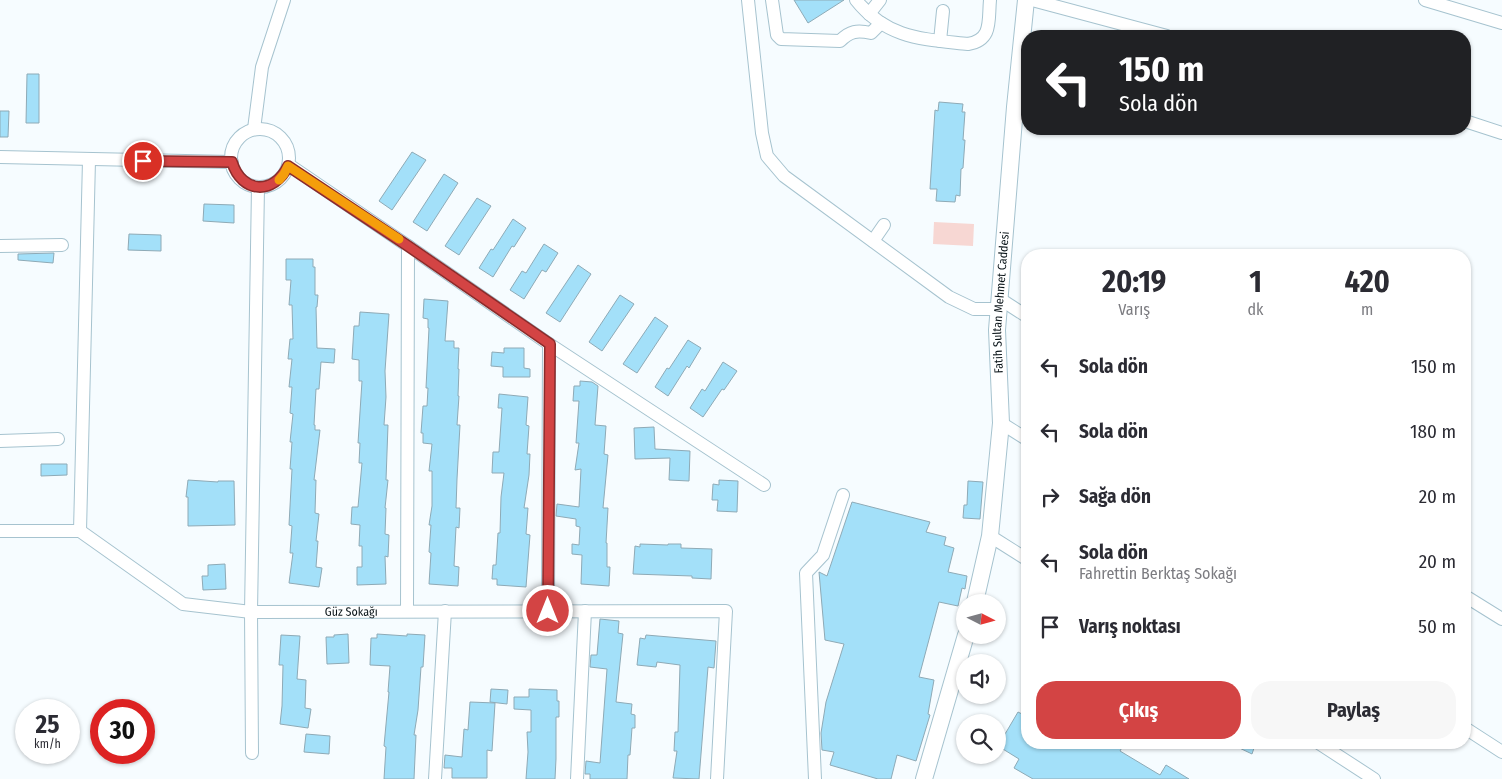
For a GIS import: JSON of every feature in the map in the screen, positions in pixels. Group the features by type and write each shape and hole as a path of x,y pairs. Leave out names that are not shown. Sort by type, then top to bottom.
{"main road":[{"name":"Fatih Sultan Mehmet Caddesi","path":"1023,30 1026,0"},
{"name":"Fatih Sultan Mehmet Caddesi","path":"977,594 990,536 1001,423 997,330 1014,108 1021,45"},
{"path":"924,779 963,644"}],"street":[{"path":"254,129 262,68 284,0"},
{"path":"748,0 762,133 767,156 784,176 949,297 974,309 999,304 1021,314"},
{"path":"772,0 777,35 781,39 840,41 851,32 871,33 881,23"},
{"path":"856,0 869,14 902,35 968,44 977,43 984,38 987,32 990,0"},
{"path":"869,14 880,0"},
{"path":"1032,0 1145,30"},
{"path":"1424,0 1502,23"},
{"path":"940,41 943,11"},
{"path":"1471,123 1502,132"},
{"path":"254,129 274,132 282,138 287,146 288,166 277,182 268,186 258,187 241,179 235,171 232,162 234,145 246,132 254,129"},
{"path":"0,157 232,162"},
{"path":"0,531 80,531 89,160"},
{"path":"288,166 550,344 764,485"},
{"path":"252,753 251,612 258,187"},
{"path":"873,241 884,225"},
{"path":"0,246 62,245"},
{"path":"407,612 408,246"},
{"path":"548,611 550,344"},
{"path":"1001,423 1021,436"},
{"path":"0,441 58,439"},
{"path":"815,779 806,573 823,555 843,496"},
{"name":"Güz Sokağı","path":"80,531 183,604 251,612 726,611 717,779"},
{"path":"990,536 1021,556"},
{"path":"1471,600 1502,620"},
{"path":"577,779 585,611"},
{"path":"436,779 444,612"},
{"path":"1471,732 1502,752"},
{"path":"1328,749 1374,779"}],"shaded area":[{"path":"934,222 974,224 973,246 933,244"}],"building":[{"path":"794,0 844,0 808,23"},
{"path":"27,74 39,74 39,123 26,123"},
{"path":"939,102 963,104 962,112 965,112 963,140 965,140 960,196 956,195 955,202 936,201 937,189 930,189 935,110 938,111"},
{"path":"0,111 9,111 8,137 0,137"},
{"path":"412,152 426,160 392,210 379,201"},
{"path":"444,174 458,183 427,231 413,222"},
{"path":"477,198 491,206 459,255 445,246"},
{"path":"204,204 234,205 234,223 203,221"},
{"path":"513,219 526,228 514,247 512,246 493,277 479,268"},
{"path":"129,234 161,235 161,251 128,250"},
{"path":"544,244 558,253 546,272 542,270 524,299 510,290 522,271 526,273"},
{"path":"54,253 53,263 18,260 18,254"},
{"path":"286,259 313,259 313,267 315,267 315,295 318,295 316,307 317,348 335,349 334,363 321,362 319,389 316,389 314,425 315,430 320,430 314,480 316,480 315,513 319,514 316,567 322,568 319,587 289,583 293,553 290,553 292,526 289,525 292,469 290,469 292,442 290,442 293,414 290,413 292,387 289,387 292,359 288,359 290,339 293,339 292,305 289,305 291,280 286,280"},
{"path":"578,265 591,274 560,322 546,313"},
{"path":"620,295 634,304 602,351 589,342"},
{"path":"424,299 448,301 445,341 454,341 454,348 459,348 457,425 460,425 456,508 460,508 459,528 456,527 454,566 459,567 458,586 429,584 431,525 429,525 432,506 432,471 429,471 432,444 423,443 423,433 421,433 423,406 427,406 428,388 426,388 429,328 428,319 423,318"},
{"path":"360,312 389,314 384,425 388,425 386,480 388,480 385,534 389,535 388,557 385,556 386,584 357,585 357,567 362,567 362,546 359,546 360,525 351,524 352,507 358,507 362,463 359,463 360,443 358,443 362,381 359,381 359,360 352,359 354,326 359,326"},
{"path":"655,317 668,326 637,373 623,364"},
{"path":"688,340 701,348 668,396 655,387"},
{"path":"504,348 524,348 524,368 530,369 530,377 503,377 503,367 491,366 492,352 504,353"},
{"path":"723,362 737,371 703,417 690,408 702,389 705,391"},
{"path":"580,381 592,382 598,386 595,425 606,426 604,454 608,455 603,508 608,508 606,543 607,567 610,567 609,586 581,584 582,555 572,554 572,544 579,545 580,527 576,526 576,519 556,516 557,504 579,507 581,469 575,470 579,443 576,443 579,401 573,401 574,386 580,386"},
{"path":"499,394 528,397 526,425 529,426 527,454 530,454 524,508 528,508 526,534 530,535 526,587 497,585 497,579 492,579 493,565 496,565 498,533 500,533 504,473 492,473 493,452 499,452 502,408 498,408"},
{"path":"654,427 655,449 690,451 689,481 669,480 670,458 635,459 634,428"},
{"path":"41,464 67,464 67,475 41,476"},
{"path":"188,480 234,481 235,525 188,526 188,497 186,497"},
{"path":"719,480 738,481 737,512 717,511 718,500 712,500 713,484 719,485"},
{"path":"968,481 983,482 980,519 963,518 964,505 967,505"},
{"path":"852,502 930,522 926,532 946,537 944,545 954,548 948,572 967,576 965,589 962,588 961,594 956,594 956,606 939,602 919,677 934,680 928,714 930,715 916,761 897,755 891,779 878,779 830,765 834,752 822,750 821,733 826,702 844,644 825,640 819,572 827,576"},
{"path":"640,544 681,544 681,548 712,549 711,579 692,578 692,576 633,574 635,546 640,547"},
{"path":"225,564 226,589 203,590 202,576 208,576 208,565"},
{"path":"600,619 619,621 618,633 623,634 616,702 632,704 631,714 635,715 635,728 632,728 630,755 628,755 627,779 590,779 590,774 585,774 586,761 600,763 607,669 590,667 591,655 597,655"},
{"path":"348,634 349,663 327,664 326,637"},
{"path":"377,634 425,635 423,667 421,667 414,735 416,735 414,779 384,779 386,747 384,746 390,666 370,665 371,638 377,638"},
{"path":"281,635 300,636 297,679 306,680 305,708 311,709 308,728 280,724 283,665 279,665"},
{"path":"646,635 716,641 714,668 708,667 699,779 673,778 677,751 674,751 675,732 678,732 680,665 657,662 656,667 637,665 640,638 645,639"},
{"path":"491,689 508,690 507,704 490,702"},
{"path":"529,689 557,690 559,717 556,717 555,779 526,779 527,732 531,732 531,710 514,709 514,697 529,697"},
{"path":"470,702 495,703 492,751 487,750 487,778 452,778 452,768 444,768 445,755 462,757 464,729 468,730"},
{"path":"1018,712 1021,714 1021,749 1121,749 1120,751 1160,775 1166,765 1189,779 1033,779 1014,768 1019,759 1006,751 1006,732"},
{"path":"306,734 330,736 329,754 304,752"},
{"path":"1242,749 1254,749 1252,754"}],"slow traffic":[{"path":"279,180 288,166 399,239"}],"route":[{"path":"143,161 232,162 235,171 241,179 258,187 268,186 277,182 288,166 550,344 548,611"}]}
